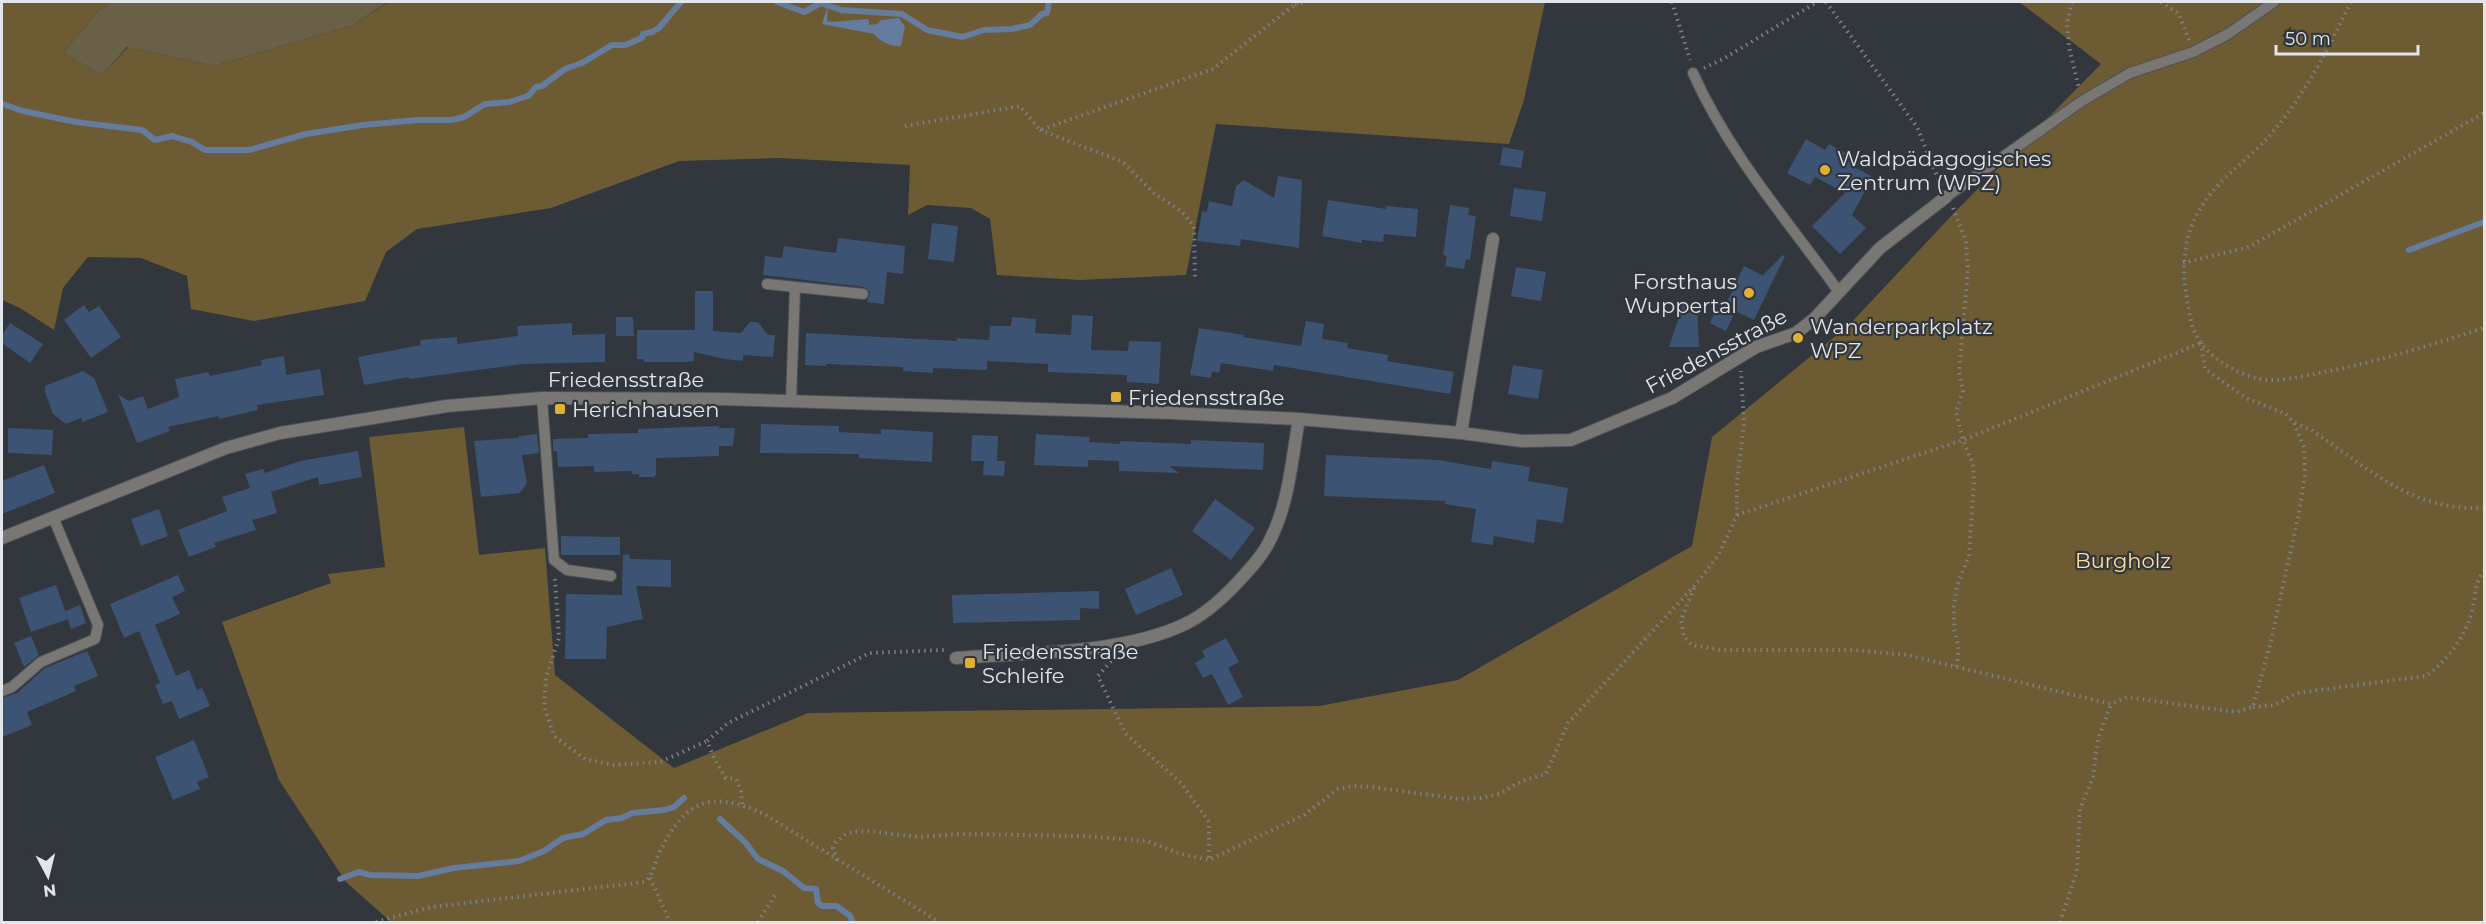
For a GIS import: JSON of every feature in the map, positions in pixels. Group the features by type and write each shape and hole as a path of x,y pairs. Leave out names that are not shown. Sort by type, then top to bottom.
{"street":[{"name":"Friedensstraße","path":"53,517 226,448 280,433 447,406 542,398 790,401 1299,419 1461,433 1522,441 1571,440 1672,398 1740,359 1756,347 1796,333 1814,319 1880,248 1946,196"},
{"path":"1461,433 1493,239"},
{"path":"956,658 1123,643 1167,632 1187,624 1218,603 1249,570 1271,539 1284,502 1299,419"},
{"path":"2,538 53,517"}],"lane":[{"path":"1946,196 2082,101 2130,73 2193,52 2228,34 2274,2"},
{"path":"1693,73 1706,103 1760,186 1839,292"},
{"path":"767,284 863,294"},
{"path":"790,401 795,287"},
{"path":"542,398 554,560 567,570 610,576"},
{"path":"2,691 12,687 41,662 94,639 98,626 53,517"}],"path":[{"path":"1040,130 1213,69 1296,3 1304,2"},
{"path":"1672,2 1693,73 1723,59 1817,2"},
{"path":"1826,2 1917,127 1966,241 1968,269 1959,372 1963,391 1956,412 1963,440 1973,464 1974,483 1969,556 1957,585 1954,606 1954,629 1959,650 1956,667"},
{"path":"2072,2 2067,23 2069,47 2082,101"},
{"path":"2161,2 2179,14 2193,52"},
{"path":"2351,2 2319,65 2294,105 2271,135 2228,176 2202,205 2187,235 2183,264 2193,328 2201,343 2216,357 2241,373 2267,380 2282,380 2347,367 2484,328"},
{"path":"905,126 1020,106 1040,130 1123,162 1155,194 1181,211 1194,226 1195,280"},
{"path":"2183,264 2249,247 2484,113"},
{"path":"1737,515 1963,440 2201,343"},
{"path":"2201,343 2205,369 2246,398 2286,414 2294,423 2304,447 2305,474 2302,494 2270,645 2253,707"},
{"path":"837,860 833,848 836,842 852,832 868,831 919,837 959,834 1083,836 1147,841 1181,854 1209,860 1304,815 1338,789 1353,786 1372,787 1460,799 1481,798 1499,794 1521,781 1546,774 1568,723 1696,584 1718,556 1737,515 1737,481 1744,424 1740,359"},
{"path":"2294,423 2311,430 2403,492 2447,507 2484,508"},
{"path":"554,560 559,638 546,677 544,706 554,736 585,759 614,765 660,762 707,741 728,723 870,653 944,649 956,658"},
{"path":"1696,584 1681,620 1684,637 1692,645 1721,650 1854,650 1896,654 2111,704 2127,697 2235,712 2253,707 2275,705 2297,693 2426,676 2438,667 2459,640 2469,622 2477,579 2484,571"},
{"path":"1123,643 1115,657 1098,676 1125,733 1182,784 1209,822 1209,860"},
{"path":"2060,922 2077,871 2080,809 2093,777 2098,739 2111,704"},
{"path":"707,741 726,777 735,779 741,791 742,804"},
{"path":"376,922 431,907 645,882 650,878 664,843 679,821 703,802 722,800 742,804 764,814 939,922"},
{"path":"650,878 670,922"},
{"path":"758,922 777,892"}],"shaded area":[{"path":"111,2 388,2 351,26 214,66 127,47 102,75 63,53 98,11"}],"green space":[{"path":"2,2 111,2 98,11 63,53 102,75 128,47 214,66 351,26 389,2 1545,2 1524,100 1509,144 1216,124 1186,275 1080,280 997,275 990,219 971,208 927,205 908,215 910,165 778,158 679,161 551,208 417,229 386,252 365,301 254,321 191,309 187,276 141,258 88,257 63,288 54,330 20,308 2,300"},
{"name":"Burgholz","path":"2019,2 2484,2 2484,922 391,922 346,882 279,780 222,622 331,583 328,574 385,567 369,437 464,427 479,555 545,548 555,675 674,768 808,713 1319,706 1458,680 1692,546 1712,437 1849,325 1955,212 2101,64"}],"water":[{"path":"828,5 827,21 831,22 867,19 869,25 877,24 881,20 899,18 905,27 901,46 886,43 874,34 822,24"}],"building":[{"path":"1806,139 1825,150 1829,144 1858,160 1854,167 1873,177 1852,215 1866,228 1840,254 1812,226 1845,193 1815,177 1810,185 1787,173"},
{"path":"1503,147 1524,151 1521,168 1500,165"},
{"path":"1278,176 1302,180 1299,248 1241,239 1240,246 1197,241 1202,211 1207,212 1209,201 1232,206 1236,186 1244,180 1274,198"},
{"path":"1514,188 1546,192 1542,221 1510,216"},
{"path":"1328,200 1386,209 1386,206 1418,209 1416,237 1384,234 1383,242 1362,240 1362,243 1322,236"},
{"path":"1450,205 1469,208 1468,215 1476,216 1470,260 1466,259 1464,269 1445,266 1447,256 1443,255"},
{"path":"932,223 958,226 954,262 928,259"},
{"path":"838,238 905,246 903,274 887,272 884,304 867,302 870,292 864,287 763,275 765,256 782,258 784,246 836,253"},
{"name":"Forsthaus Wuppertal","path":"1783,255 1785,256 1754,320 1725,306 1744,266 1762,275 1761,277"},
{"path":"1516,267 1546,272 1541,301 1511,296"},
{"path":"695,291 713,291 713,331 741,333 750,322 758,322 768,335 775,335 773,357 743,355 743,361 694,352 694,361 686,362 644,362 643,359 637,359 637,330 695,330"},
{"path":"84,305 89,312 99,306 121,337 91,358 64,320"},
{"path":"1683,305 1697,305 1699,347 1669,347"},
{"path":"1717,308 1733,316 1726,331 1710,323"},
{"path":"1072,315 1093,316 1091,350 1128,351 1129,341 1161,342 1159,384 1127,382 1127,375 1048,372 1048,364 987,361 987,370 933,368 933,373 903,371 903,367 805,365 806,333 957,341 957,338 989,340 990,326 1011,326 1012,317 1036,319 1035,333 1071,335"},
{"path":"616,317 633,317 634,336 616,336"},
{"path":"1306,321 1324,324 1322,339 1348,343 1347,348 1388,355 1387,361 1454,372 1450,394 1274,365 1273,371 1221,363 1219,373 1212,371 1211,378 1190,375 1199,328 1301,346"},
{"path":"10,323 43,344 30,363 2,343 2,335"},
{"path":"572,323 572,335 605,334 605,362 524,364 409,379 409,377 364,385 358,357 421,345 420,340 457,337 457,344 518,336 517,326"},
{"path":"284,356 286,375 320,369 324,395 257,405 258,410 168,427 170,431 137,443 118,394 129,401 143,396 148,409 179,397 175,379 208,372 210,376 262,365 261,360"},
{"path":"1513,365 1543,370 1538,399 1508,394"},
{"path":"83,371 94,378 108,412 83,422 81,418 66,424 53,414 45,386"},
{"path":"761,424 839,426 839,432 881,434 881,429 933,432 932,462 859,458 859,454 760,453"},
{"path":"719,426 719,428 735,428 733,446 719,446 719,456 656,458 654,477 639,477 639,474 632,474 632,471 594,472 594,466 558,467 557,451 553,451 553,439 588,438 588,434 638,433 638,429"},
{"path":"8,428 53,430 52,455 8,453"},
{"path":"537,434 539,453 522,455 527,483 520,493 481,497 474,441 519,438 519,436"},
{"path":"1036,434 1090,437 1089,442 1120,444 1120,441 1191,444 1191,440 1264,443 1263,470 1169,466 1179,473 1119,471 1119,461 1088,460 1088,467 1034,465"},
{"path":"972,435 998,436 997,461 1005,461 1004,476 983,475 984,461 971,461"},
{"path":"358,451 362,477 319,485 318,477 271,492 277,513 252,520 256,530 214,543 216,547 189,557 178,530 227,511 222,497 250,488 245,474 263,469 265,473 300,461"},
{"path":"1326,455 1438,460 1491,469 1492,461 1530,467 1528,481 1568,488 1563,523 1537,519 1534,543 1494,536 1493,545 1471,542 1476,509 1445,504 1446,501 1324,496"},
{"path":"44,465 55,493 2,514 2,481"},
{"path":"1215,499 1255,528 1231,560 1192,531"},
{"path":"159,509 168,536 141,546 131,519"},
{"path":"561,536 620,537 620,555 561,555"},
{"path":"629,554 630,559 671,560 671,587 636,586 643,619 607,627 606,659 565,659 566,594 622,595 623,555"},
{"path":"1171,568 1183,595 1136,615 1125,589"},
{"path":"178,575 185,591 172,597 180,614 155,625 176,676 189,670 197,690 202,688 210,706 179,719 172,701 163,704 155,685 160,683 139,631 124,638 110,604"},
{"path":"56,585 68,619 31,632 19,598"},
{"path":"1099,591 1099,609 1080,608 1080,620 953,623 952,595"},
{"path":"80,605 86,623 71,629 65,611"},
{"path":"31,636 39,655 24,667 14,643"},
{"path":"1226,638 1239,662 1228,668 1243,697 1228,705 1212,674 1203,678 1195,663 1205,657 1202,651"},
{"path":"87,651 98,676 74,686 76,691 27,712 32,725 2,737 2,698 17,693 45,668"},
{"path":"194,740 209,777 197,782 200,789 173,800 155,757"}],"waterway":[{"path":"2,104 23,111 76,122 142,130 155,140 172,136 192,142 205,150 249,150 306,134 363,125 418,120 451,120 464,117 485,104 509,102 528,96 536,87 542,86 565,69 582,63 612,45 625,45 642,38 643,34 659,28 681,2"},
{"path":"777,2 804,12 821,3 841,10 902,14 927,30 963,37 984,30 1012,29 1030,25 1042,14 1047,13 1049,2"},
{"path":"2409,250 2484,222"},
{"path":"340,879 359,872 370,875 418,876 454,868 519,861 544,851 563,838 583,834 606,820 622,818 632,813 664,810 674,807 684,798"},
{"path":"720,819 745,842 758,859 783,871 804,888 816,889 818,903 822,906 837,906 850,916 853,922"}],"place":[{"name":"Waldpädagogisches Zentrum (WPZ)","path":"1825,170"},
{"name":"Forsthaus Wuppertal","path":"1749,293"},
{"name":"Wanderparkplatz WPZ","path":"1798,338"},
{"name":"Friedensstraße","path":"1116,397"},
{"name":"Herichhausen","path":"560,409"},
{"name":"Friedensstraße Schleife","path":"970,663"}]}
